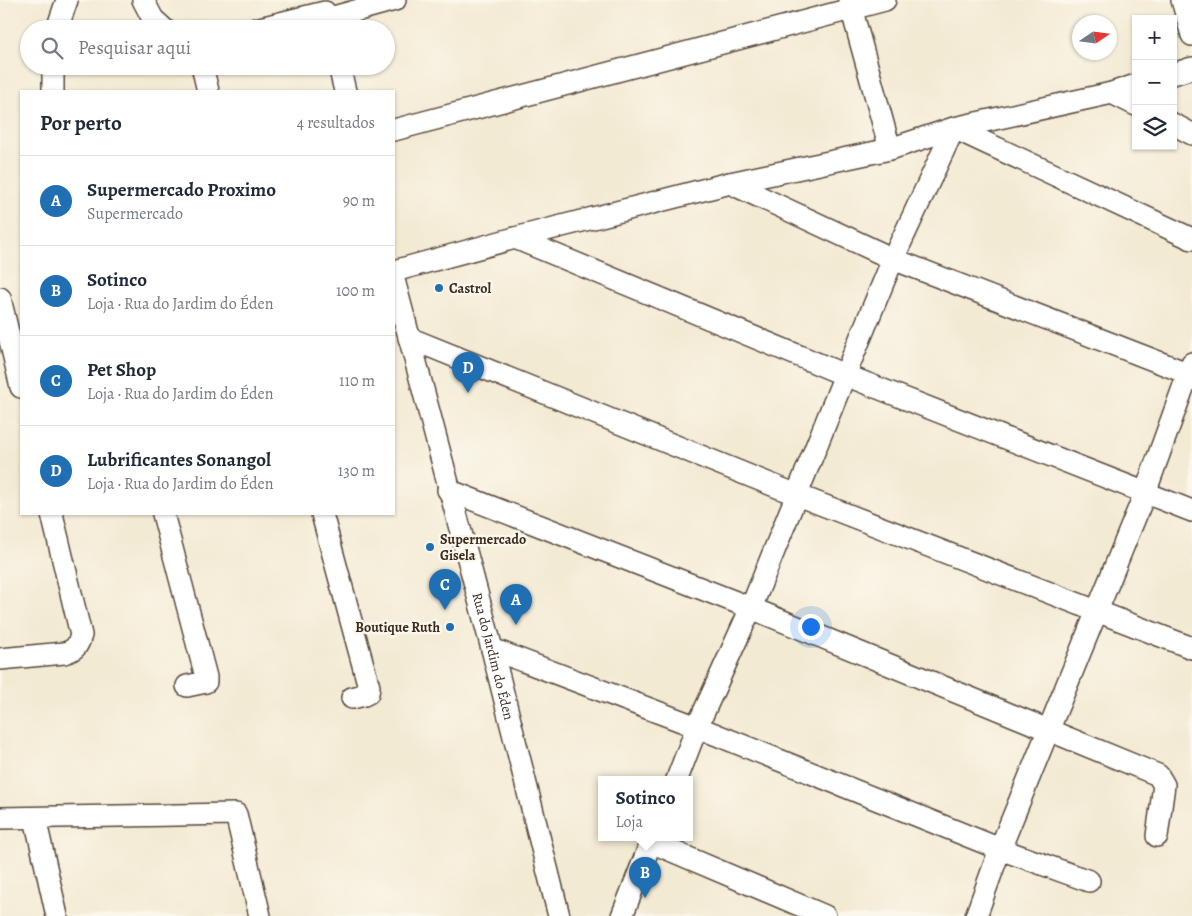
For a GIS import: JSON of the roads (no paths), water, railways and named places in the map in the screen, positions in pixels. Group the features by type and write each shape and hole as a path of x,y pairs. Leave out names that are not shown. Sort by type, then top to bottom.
{"street":[{"path":"60,20 67,0"},
{"path":"143,0 154,20"},
{"path":"300,20 396,0"},
{"path":"395,130 850,5 885,0"},
{"path":"1182,0 1192,35"},
{"path":"850,5 890,149"},
{"path":"1177,73 1192,68"},
{"path":"53,75 53,90"},
{"path":"204,75 208,90"},
{"path":"341,75 345,90"},
{"path":"395,271 515,238 730,184 890,149 954,128 1112,93 1132,86"},
{"path":"1112,93 1132,103"},
{"path":"1177,126 1192,134"},
{"path":"954,128 1192,239"},
{"path":"677,776 697,727 751,608 844,375 893,259 954,128"},
{"path":"730,184 893,259 1190,371 1145,493 1047,731 1000,849 976,916"},
{"path":"515,238 844,375 1192,511"},
{"name":"Rua do Jardim do Éden","path":"395,284 448,490 492,649 559,916"},
{"path":"0,298 20,383"},
{"path":"409,338 797,495 1192,648"},
{"path":"448,490 751,608 1158,775 1164,785 1157,836"},
{"path":"0,659 64,653 72,651 78,645 81,635 52,515"},
{"path":"163,515 206,677 206,682 202,684 187,686"},
{"path":"322,515 369,687 368,693 352,698"},
{"path":"492,649 697,727 1000,849 1089,881"},
{"path":"0,818 236,814 260,916"},
{"path":"35,818 57,916"},
{"path":"622,916 652,841"},
{"path":"654,841 825,916"}],"place":[{"name":"Castrol","path":"439,288"},
{"name":"Lubrificantes Sonangol","path":"468,393"},
{"name":"Supermercado Gisela","path":"430,547"},
{"name":"Pet Shop","path":"445,610"},
{"name":"Supermercado Proximo","path":"516,625"},
{"name":"Boutique Ruth","path":"450,627"},
{"name":"Sotinco","path":"645,898"}]}
